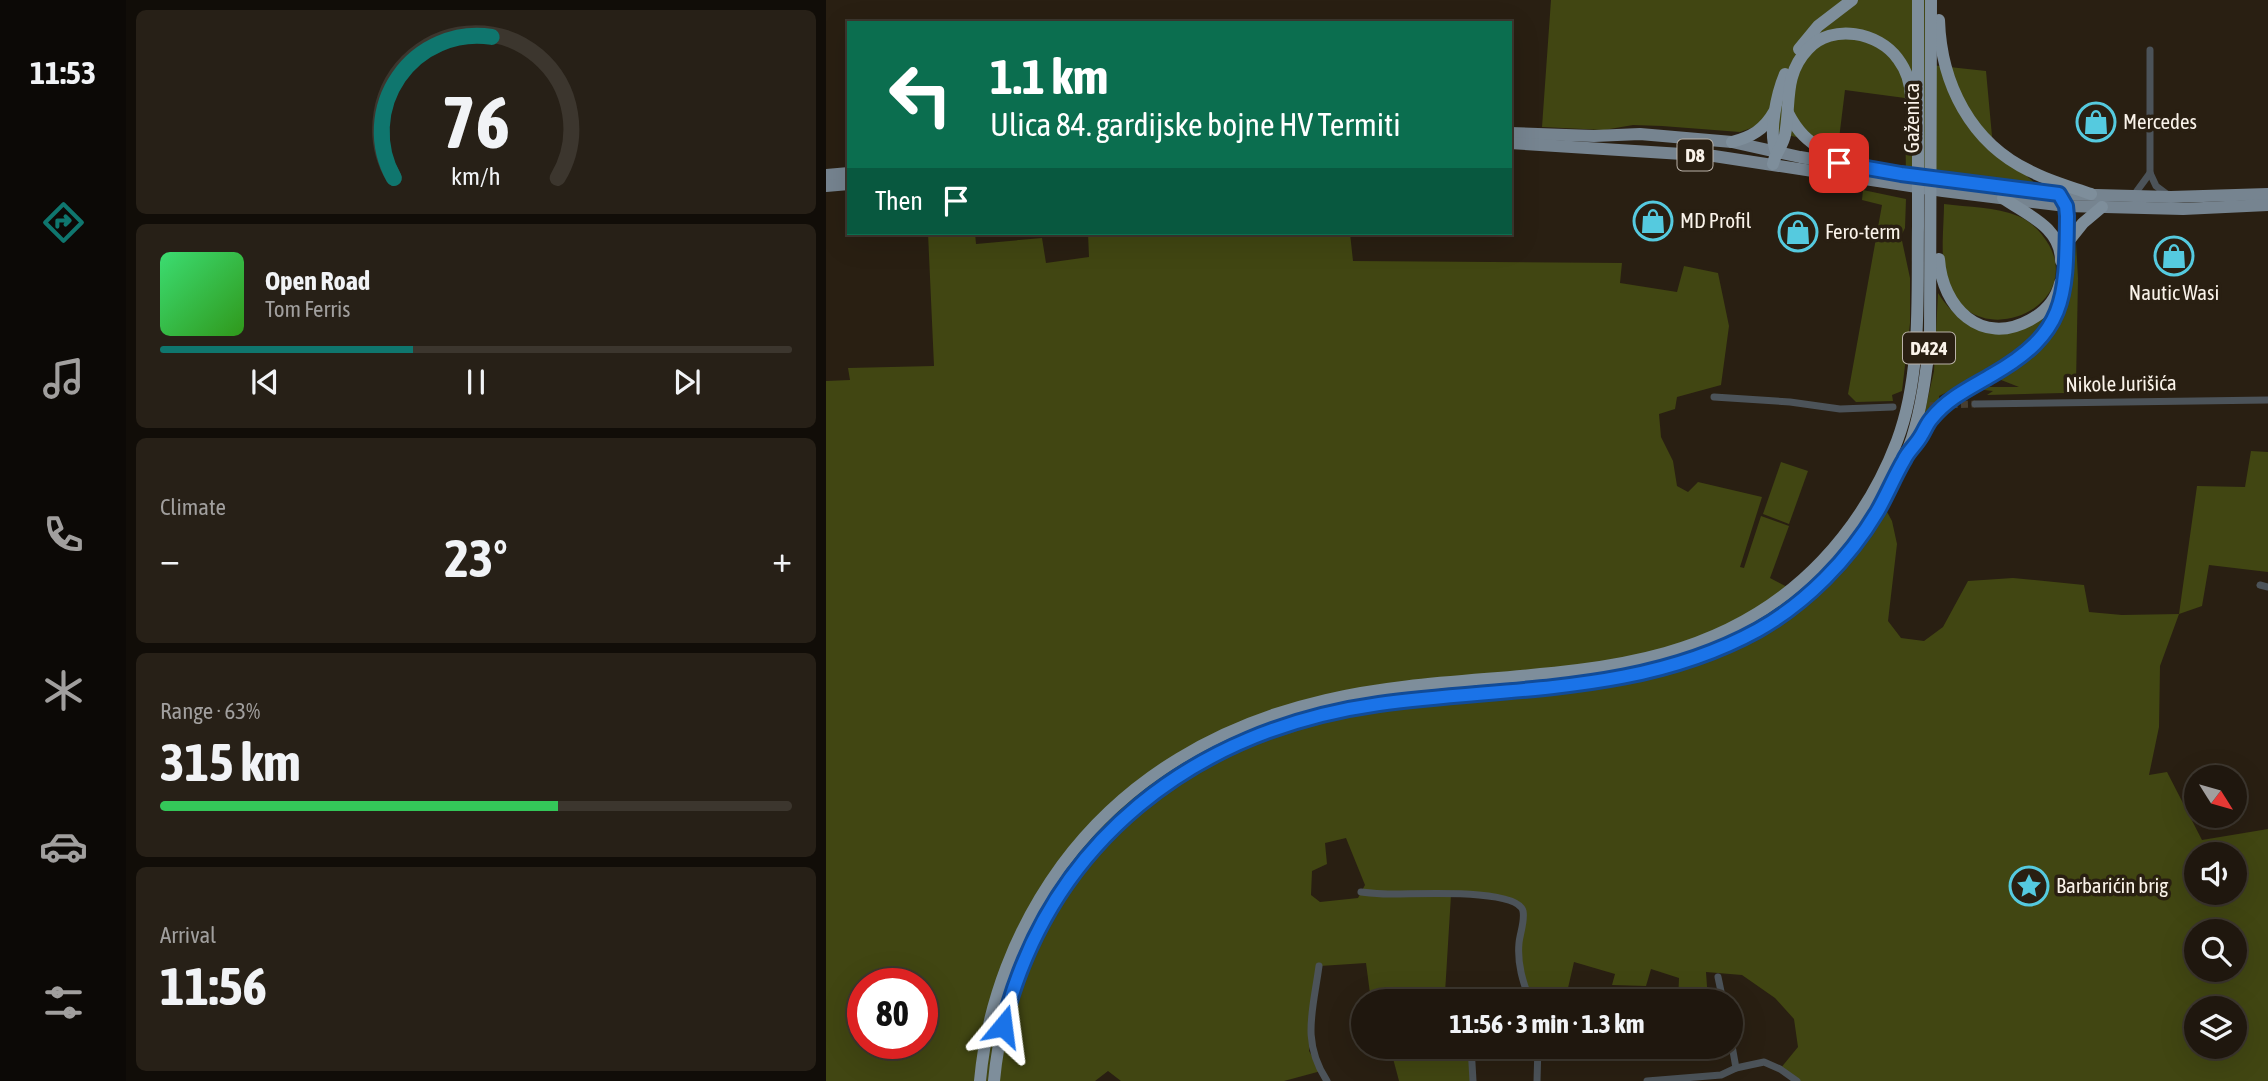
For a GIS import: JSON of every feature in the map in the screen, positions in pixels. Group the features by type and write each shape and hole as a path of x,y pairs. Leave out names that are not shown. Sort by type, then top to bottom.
{"highway":[{"path":"1774,158 1785,137 1781,83 1790,62 1818,26 1852,0"},
{"name":"Gaženica","path":"1918,0 1918,148 1924,235"},
{"path":"1933,0 1939,4 1940,35 1948,79 1971,123 1993,147 2027,170 2091,194"},
{"name":"Gaženica","path":"1924,235 1933,0"},
{"path":"1805,46 1838,34 1853,34 1868,37 1892,52 1908,77 1911,90 1912,137 1918,148"},
{"path":"1732,142 1758,132 1782,110"},
{"path":"1782,110 1807,141 1839,163"},
{"path":"1905,457 1920,439 1930,419 1947,402 2028,352 2045,335 2064,293 2066,206 2059,194"},
{"path":"1924,235 1938,245 1943,288 1961,313 1989,328 2001,330 2027,322 2052,302 2059,288 2061,256 2052,234 2040,221 2003,198"},
{"path":"2067,243 2083,223 2102,207"},
{"name":"D424","path":"994,1081 999,1040 1014,986 1032,941 1067,882 1124,816 1184,771 1243,740 1322,715 1377,704 1592,683 1688,662 1762,628 1791,607 1843,559 1876,515 1905,457 1923,393 1930,340 1924,235"},
{"name":"D424","path":"980,1081 986,1035 1002,978 1017,940 1034,910 1076,846 1123,799 1170,763 1239,726 1329,699 1427,684 1585,670 1636,662 1677,651 1723,633 1754,617 1790,592 1827,555 1864,507 1899,436 1910,396 1924,235"}],"main road":[{"name":"D8","path":"1512,132 1594,136 1640,134 1732,142 1774,158 2003,198 2066,206 2183,209 2268,205"},
{"name":"D8","path":"1512,143 1839,163 1901,174 2059,194 2171,197 2268,194"},
{"path":"826,175 847,173"},
{"path":"826,186 847,184"}],"street":[{"path":"2150,50 2150,173 2156,186 2171,197"},
{"path":"2134,195 2150,173"},
{"path":"1714,397 1790,402 1840,409 1893,407"},
{"name":"Nikole Jurišića","path":"1975,404 2268,400"},
{"path":"1362,892 1481,894 1518,904 1523,909 1518,957 1525,989"},
{"path":"1320,966 1310,1033 1311,1050 1327,1081"},
{"path":"1718,978 1720,989"},
{"path":"1472,1059 1473,1081"},
{"path":"1537,1081 1538,1059"},
{"path":"1734,1059 1736,1068"},
{"path":"1652,1081 1721,1078 1736,1068 1764,1062 1797,1081"}],"green space":[{"path":"1551,0 1931,0 1931,65 1986,71 1993,147 2044,191 1906,179 1905,98 1845,90 1838,147 1754,127 1740,132 1633,125 1604,130 1542,127"},
{"path":"1863,190 1906,199 1905,228 1901,236 1910,278 1910,323 1902,391 1892,395 1893,401 1856,402 1848,394 1882,205 1862,200"},
{"path":"1944,204 2009,213 2028,221 2040,232 2049,245 2056,268 2051,289 2039,305 2020,316 1999,320 1977,316 1959,303 1944,271"},
{"path":"928,235 975,235 976,244 1042,238 1046,263 1089,257 1088,235 1350,235 1353,261 1622,263 1620,283 1677,292 1684,266 1718,273 1729,326 1721,385 1677,397 1675,409 1659,414 1661,437 1673,461 1677,486 1688,492 1698,482 1762,497 1740,567 1744,568 1761,516 1789,526 1770,578 1799,593 1855,533 1879,497 1892,521 1897,544 1888,621 1901,638 1924,641 1943,627 1968,581 2013,578 2084,585 2089,612 2122,615 2179,614 2160,666 2159,727 2149,775 2167,772 2184,805 2184,828 2196,828 2202,840 2268,829 2268,1081 1797,1081 1780,1069 1798,1047 1794,1019 1775,998 1742,975 1706,972 1707,989 1679,989 1679,978 1651,969 1646,986 1612,985 1615,974 1574,962 1568,989 1526,989 1518,957 1523,909 1508,900 1451,895 1445,989 1369,989 1366,963 1320,966 1309,1051 1321,1071 1284,1081 1121,1081 1108,1071 1095,1081 826,1081 826,381 850,380 848,368 934,366","holes":["1346,838 1365,885 1358,898 1320,902 1311,895 1312,871 1327,864 1325,843"]},
{"path":"2076,242 2076,384 2065,383 2064,393 1987,395 1993,391 1976,389 1990,382 1989,387 2019,387 1996,378 2036,354 2050,340 2060,324 2071,288"},
{"path":"1938,293 1962,318 1994,332 2055,303 2042,329 2028,344 1990,370 1939,396 1922,424 1934,371"},
{"path":"2251,451 2268,452 2268,572 2209,565 2202,606 2179,614 2197,486 2245,487"},
{"path":"1781,462 1808,471 1789,524 1763,514"},
{"path":"1393,1059 1472,1059 1473,1081 1399,1081"}],"tunnel":[{"path":"1919,406 1975,404"}],"place":[{"name":"Mercedes","path":"2096,122"},
{"name":"MD Profil","path":"1653,221"},
{"name":"Fero-term","path":"1798,232"},
{"name":"Nautic Wasi","path":"2174,256"},
{"name":"Barbarićin brig","path":"2029,886"}],"route":[{"path":"1003,1026 1014,986 1032,941 1067,882 1085,858 1124,816 1146,798 1184,771 1216,753 1243,740 1289,724 1377,704 1592,683 1688,662 1762,628 1814,588 1843,559 1876,515 1905,457 1920,439 1930,419 1947,402 2008,366 2028,352 2045,335 2064,293 2067,216 2066,206 2059,194 1901,174 1839,163"}]}
